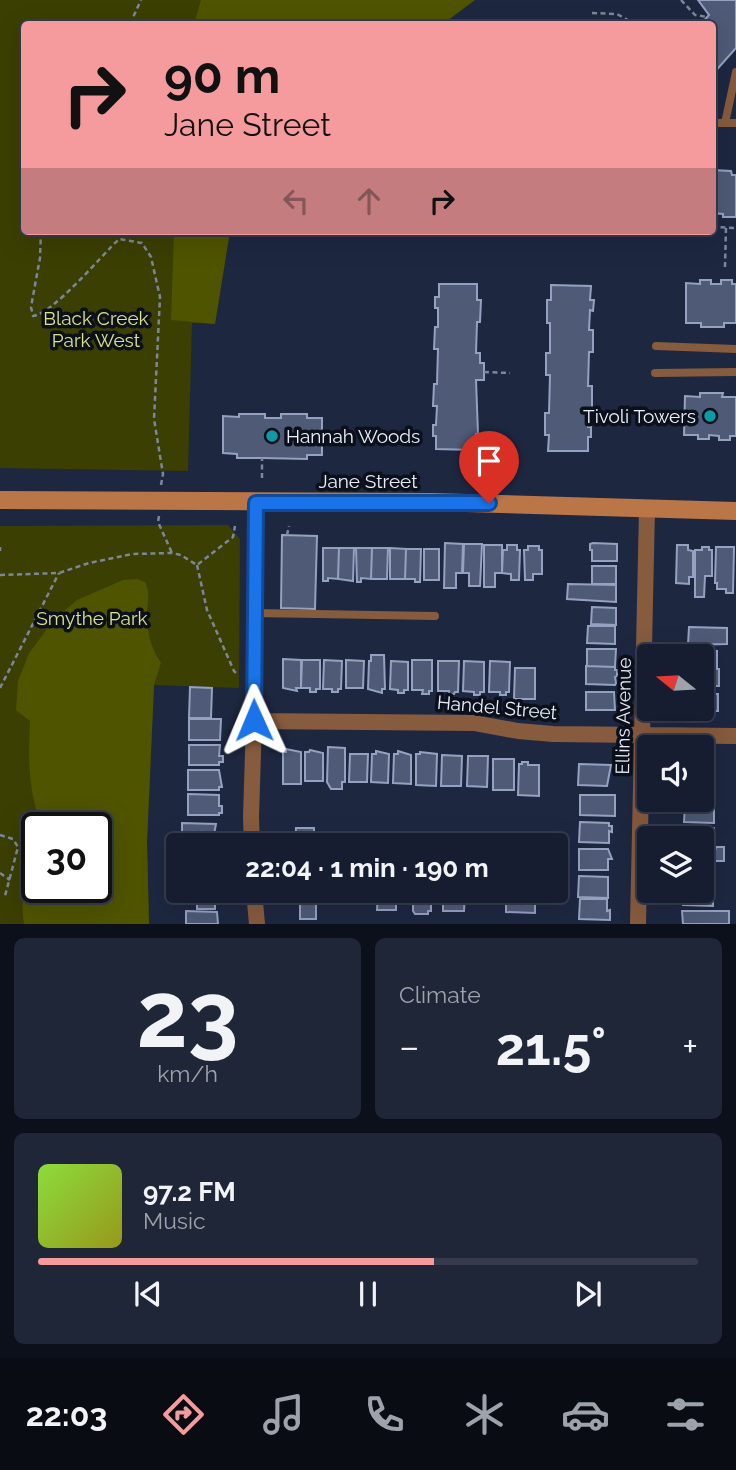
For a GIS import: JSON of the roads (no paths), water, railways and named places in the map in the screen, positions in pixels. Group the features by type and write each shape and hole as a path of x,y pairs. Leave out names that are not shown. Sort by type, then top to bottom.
{"main road":[{"name":"Jane Street","path":"0,500 431,502 736,511"}],"street":[{"path":"252,833 256,503"},
{"name":"Ellins Avenue","path":"639,924 647,509"},
{"name":"Handel Street","path":"254,720 474,723 553,734 736,736"},
{"path":"255,903 257,924"}],"lane":[{"path":"725,123 736,72"},
{"path":"716,123 736,123"},
{"path":"656,346 736,349"},
{"path":"655,373 736,372"},
{"path":"255,613 435,616"}],"place":[{"name":"Tivoli Towers","path":"710,416"},
{"name":"Hannah Woods","path":"272,436"}],"park label":[{"name":"Black Creek Park West","path":"96,329"},
{"name":"Smythe Park","path":"92,618"}]}
